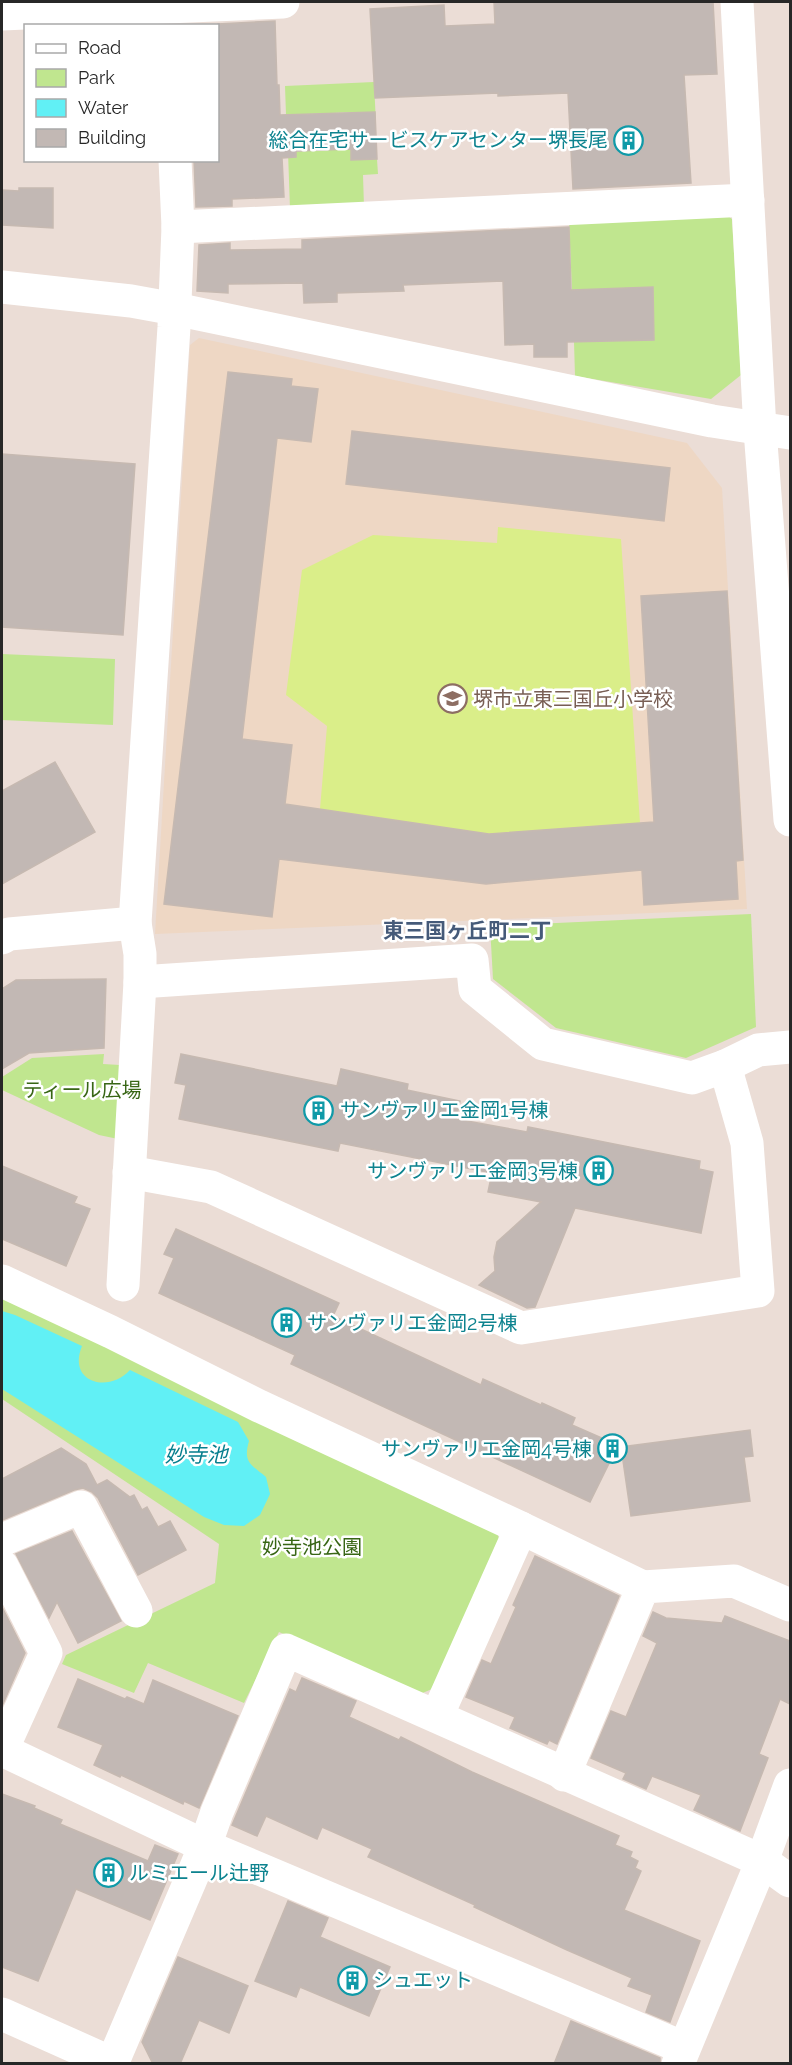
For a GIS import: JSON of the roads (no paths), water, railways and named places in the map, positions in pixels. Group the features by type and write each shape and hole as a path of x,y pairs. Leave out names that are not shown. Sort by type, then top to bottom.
{"street":[{"path":"2,14 169,11 283,2"},
{"path":"737,2 748,200 775,431 790,820"},
{"path":"123,1285 140,982 140,954 135,923 175,309 178,227 175,162"},
{"path":"178,227 748,200"},
{"path":"2,287 131,301 175,309 775,431"},
{"path":"2,938 9,934 135,923"},
{"path":"140,982 472,960 475,989 543,1044 692,1078 725,1066 758,1050 790,1047"},
{"path":"129,1172 211,1187 521,1328 758,1292 747,1143 725,1066"},
{"path":"2,1281 643,1587 734,1581 790,1605"},
{"path":"2,1540 81,1507 136,1611"},
{"path":"437,1716 521,1528"},
{"path":"2,1566 46,1653 2,1750 205,1846 681,2056 762,1861 790,1785"},
{"path":"564,1774 643,1587"},
{"path":"2,2014 113,2063 286,1650 762,1861 790,1881"}],"water":[{"name":"妙寺池","path":"2,1311 82,1346 79,1358 80,1368 85,1376 92,1380 111,1381 130,1370 238,1422 249,1441 247,1454 249,1462 266,1477 270,1494 260,1515 244,1526 224,1525 204,1517 2,1389"}],"place":[{"name":"総合在宅サービスケアセンター堺長尾","path":"629,140"},
{"name":"堺市立東三国丘小学校","path":"452,699"},
{"name":"サンヴァリエ金岡1号棟","path":"319,1110"},
{"name":"サンヴァリエ金岡3号棟","path":"599,1171"},
{"name":"サンヴァリエ金岡2号棟","path":"286,1323"},
{"name":"サンヴァリエ金岡4号棟","path":"613,1449"},
{"name":"ルミエール辻野","path":"108,1873"},
{"name":"シュエット","path":"352,1980"}],"district":[{"name":"東三国ヶ丘町二丁","path":"467,931"}],"park label":[{"name":"ティール広場","path":"82,1090"},
{"name":"妙寺池公園","path":"312,1547"}]}
